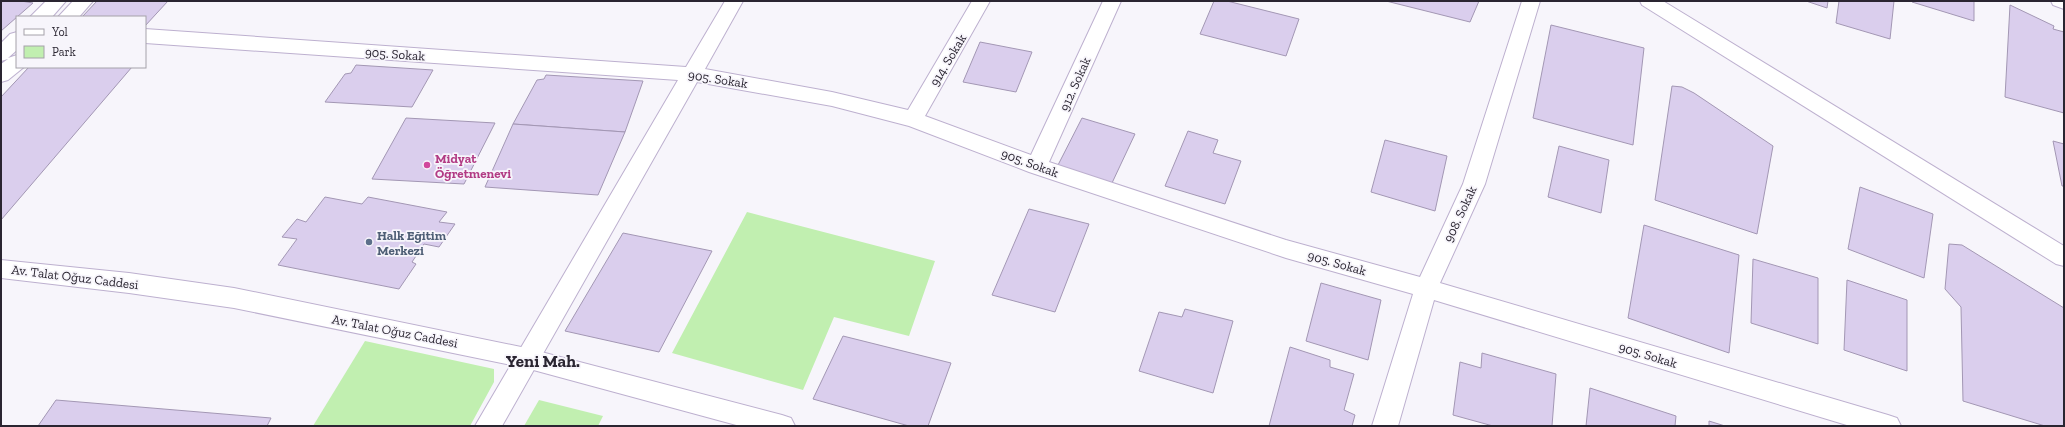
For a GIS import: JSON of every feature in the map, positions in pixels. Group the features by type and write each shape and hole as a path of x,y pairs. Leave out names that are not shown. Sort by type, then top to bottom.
{"street":[{"path":"41,16 57,1"},
{"path":"69,16 84,1"},
{"path":"488,426 734,1"},
{"name":"914. Sokak","path":"913,119 981,1"},
{"name":"912. Sokak","path":"1037,166 1112,1"},
{"name":"908. Sokak","path":"1385,426 1426,288 1474,184 1531,1"},
{"path":"1649,1 2064,257"},
{"path":"2060,1 2064,3"},
{"name":"905. Sokak","path":"146,36 256,45 691,74 832,99 913,119 1037,166 1286,249 1426,288 1888,426"},
{"path":"1,54 16,40"},
{"path":"1,75 16,63"},
{"name":"Av. Talat Oğuz Caddesi","path":"1,269 130,283 234,298 526,358 782,426"}],"green space":[{"path":"747,212 935,261 909,336 834,317 803,390 672,353"},
{"path":"365,341 494,369 494,382 470,426 313,426"},
{"path":"539,400 603,416 598,426 524,426"}],"building":[{"path":"1,1 21,1 33,3 18,16 16,16 16,18 1,31"},
{"path":"97,1 168,1 146,25 146,16 83,16"},
{"path":"1214,1 1227,1 1299,19 1286,56 1200,34"},
{"path":"1386,1 1479,1 1470,22"},
{"path":"1806,1 1828,1 1827,8"},
{"path":"1839,1 1894,1 1890,39 1836,23"},
{"path":"1974,1 1974,21 1912,2"},
{"path":"2010,5 2054,26 2053,29 2064,32 2064,113 2005,97"},
{"path":"1551,25 1644,48 1633,145 1533,118"},
{"path":"980,42 1032,52 1016,92 963,82"},
{"path":"356,65 433,70 412,107 325,102 345,74 351,73"},
{"path":"28,68 131,68 1,220 1,97"},
{"path":"546,75 643,81 625,132 513,124 537,80 544,79"},
{"path":"1672,86 1682,87 1694,93 1773,146 1757,234 1655,200"},
{"name":"Midyat Öğretmenevi","path":"406,118 495,123 464,184 372,179"},
{"path":"1082,118 1135,134 1112,183 1057,167"},
{"path":"513,124 625,132 598,195 485,187"},
{"path":"1188,131 1218,140 1213,153 1241,161 1225,204 1165,186"},
{"path":"1385,140 1447,156 1435,211 1371,192"},
{"path":"2053,141 2064,144 2064,186 2062,186"},
{"path":"1559,146 1609,160 1601,213 1548,197"},
{"path":"1860,187 1933,214 1924,278 1848,249"},
{"name":"Halk Eğitim Merkezi","path":"325,197 362,204 368,197 447,212 439,222 455,224 439,247 424,244 412,262 416,264 399,289 278,265 297,239 282,237 297,219 306,222"},
{"path":"1029,209 1089,224 1055,312 992,295"},
{"path":"1644,225 1739,255 1729,353 1628,318"},
{"path":"623,233 712,251 659,352 565,331"},
{"path":"1949,244 1962,245 2064,308 2064,426 2045,426 1963,401 1961,307 1945,289"},
{"path":"1753,259 1818,278 1818,344 1751,323"},
{"path":"1847,280 1907,300 1907,371 1844,350"},
{"path":"1321,283 1381,300 1368,360 1306,341"},
{"path":"1185,309 1233,321 1213,393 1139,371 1159,312 1182,317"},
{"path":"843,336 951,363 928,426 909,426 813,399"},
{"path":"1290,347 1330,360 1330,367 1354,374 1344,410 1355,415 1352,426 1269,426"},
{"path":"1482,353 1556,374 1552,426 1493,426 1453,415 1460,362 1481,368"},
{"path":"1590,388 1676,416 1675,426 1586,426"},
{"path":"56,400 271,418 267,426 38,426"},
{"path":"1709,421 1725,426 1709,426"}],"place":[{"name":"Midyat Öğretmenevi","path":"427,165"},
{"name":"Halk Eğitim Merkezi","path":"369,242"}],"district":[{"name":"Yeni Mah.","path":"543,361"}]}
